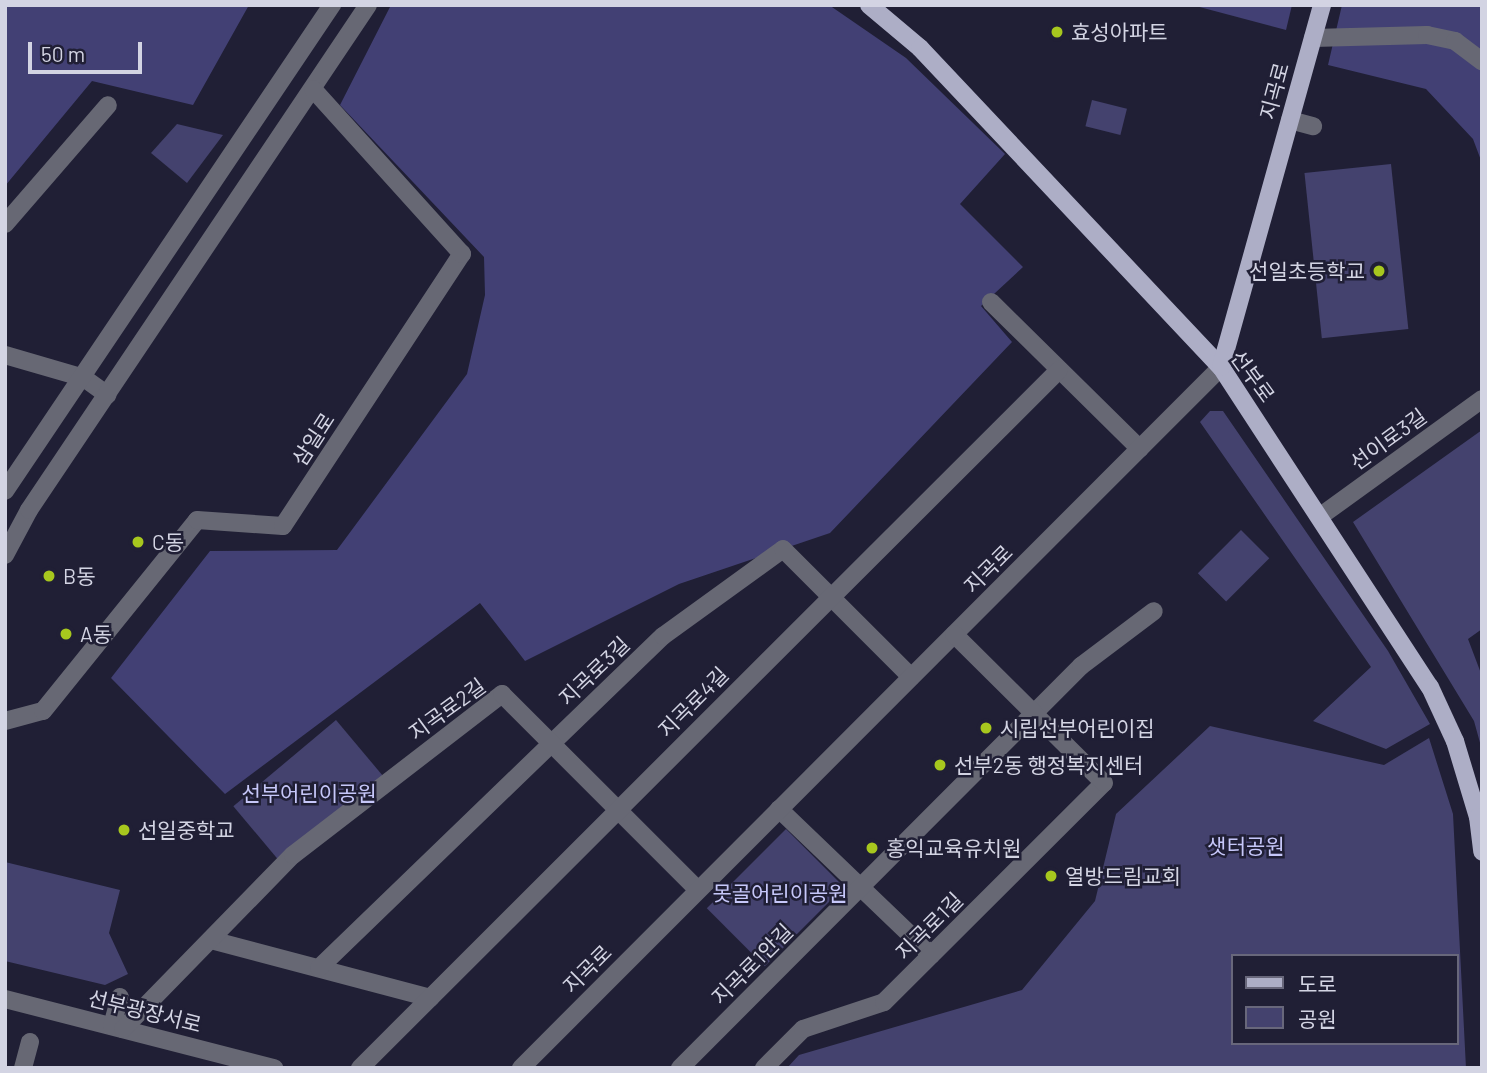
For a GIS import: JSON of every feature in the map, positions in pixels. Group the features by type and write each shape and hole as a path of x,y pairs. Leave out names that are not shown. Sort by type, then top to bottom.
{"main road":[{"name":"선부로","path":"869,5 920,48 1222,367 1322,515 1445,717 1478,817 1482,852"},
{"name":"지곡로","path":"1222,367 1322,5"}],"street":[{"path":"5,491 84,378 332,5"},
{"path":"5,555 29,510 368,5"},
{"path":"1313,38 1427,35 1455,41 1482,61"},
{"name":"삼일로","path":"5,721 43,711 77,675 197,520 283,526 462,254 313,89"},
{"path":"5,224 107,105"},
{"path":"1290,120 1313,126"},
{"path":"991,302 1140,449"},
{"path":"5,355 84,378 107,395"},
{"name":"지곡로","path":"528,1065 698,890 1222,367"},
{"name":"지곡로4길","path":"360,1068 1059,369"},
{"name":"선이로3길","path":"1322,515 1459,411 1482,399"},
{"name":"지곡로3길","path":"319,968 663,636 783,549 911,677"},
{"name":"지곡로1안길","path":"680,1068 1036,716 1081,666 1154,611"},
{"path":"954,634 1036,716"},
{"name":"지곡로2길","path":"118,1028 211,940 293,855 502,694 698,890"},
{"name":"지곡로1길","path":"764,1068 803,1029 884,1002 1104,783 1036,716"},
{"path":"779,809 931,956"},
{"path":"211,940 430,998"},
{"path":"118,1028 120,997"},
{"name":"선부광장서로","path":"5,999 274,1068"},
{"path":"23,1068 30,1042"}],"green space":[{"path":"1092,100 1127,109 1120,135 1085,126"},
{"path":"177,124 223,135 187,183 151,153"},
{"path":"1391,164 1408,329 1322,338 1304,173"},
{"path":"1210,411 1223,411 1388,651 1430,724 1386,749 1313,721 1371,667 1200,422"},
{"path":"1482,430 1482,629 1468,639 1482,676 1482,750 1474,721 1353,522"},
{"path":"1241,530 1269,558 1226,601 1198,573"},
{"name":"선부어린이공원","path":"336,720 386,780 283,866 233,806"},
{"name":"샛터공원","path":"1210,726 1384,765 1429,738 1453,814 1466,1068 787,1068 799,1055 1022,990 1095,901 1116,814"},
{"name":"못골어린이공원","path":"786,829 844,887 765,966 707,908"},
{"path":"5,862 120,890 109,933 128,974 105,985 5,961"}],"shaded area":[{"path":"5,5 249,5 193,105 92,81 5,186"},
{"path":"391,5 829,5 906,58 1005,154 960,204 1023,267 981,306 1012,342 830,533 679,584 525,661 480,603 225,794 111,678 210,551 337,550 467,374 485,295 484,257 340,105"},
{"path":"1192,5 1292,5 1286,30"},
{"path":"1342,5 1482,5 1482,163 1473,139 1426,89 1328,65"}],"place":[{"name":"효성아파트","path":"1057,32"},
{"name":"선일초등학교","path":"1379,271"},
{"name":"C동","path":"138,542"},
{"name":"B동","path":"49,576"},
{"name":"A동","path":"66,634"},
{"name":"시립선부어린이집","path":"986,728"},
{"name":"선부2동 행정복지센터","path":"940,765"},
{"name":"선일중학교","path":"124,830"},
{"name":"홍익교육유치원","path":"872,848"},
{"name":"열방드림교회","path":"1051,876"}]}
